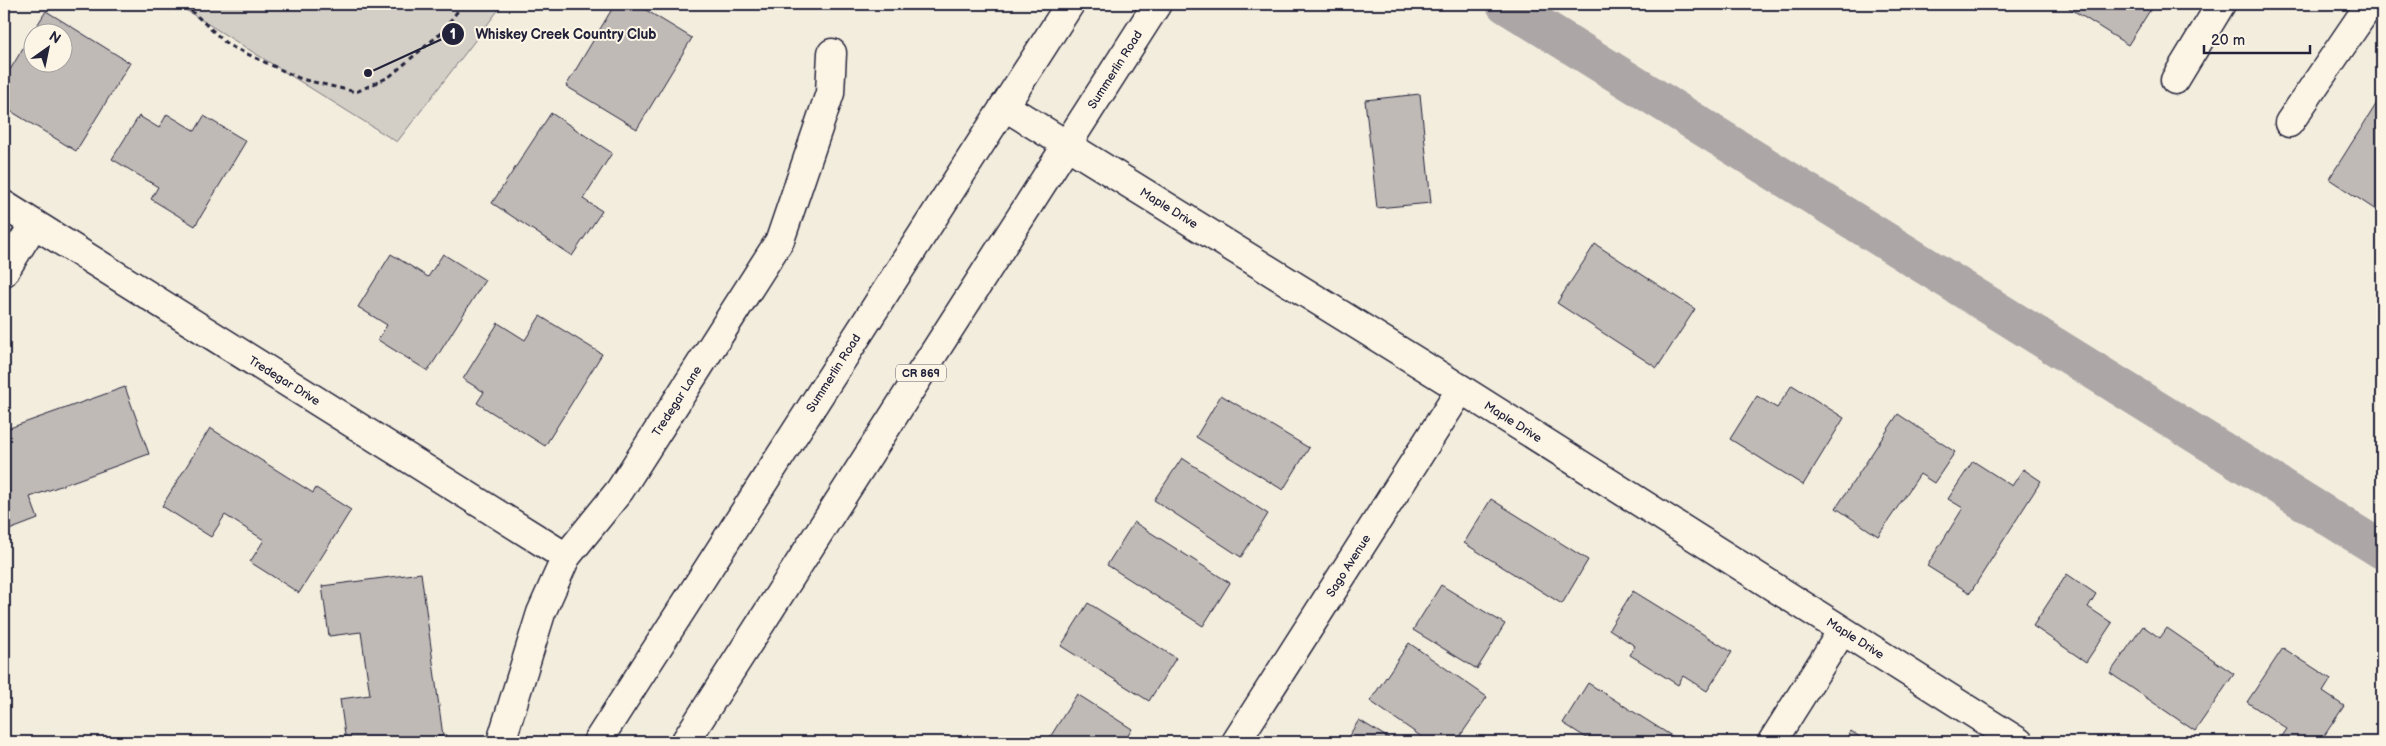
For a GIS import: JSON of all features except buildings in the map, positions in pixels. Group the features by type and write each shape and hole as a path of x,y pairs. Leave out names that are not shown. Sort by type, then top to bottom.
{"street":[{"name":"Summerlin Road","path":"597,742 1070,4"},
{"name":"Summerlin Road","path":"685,742 1157,4"},
{"path":"2175,80 2221,4"},
{"path":"2290,123 2370,4"},
{"name":"Tredegar Lane","path":"501,742 540,613 566,557 620,490 780,240 830,93 832,53"},
{"name":"Maple Drive","path":"1004,106 1461,389 2019,742"},
{"name":"Tredegar Drive","path":"4,205 566,557"},
{"path":"4,272 34,224"},
{"name":"Sago Avenue","path":"1236,742 1461,389"},
{"path":"1772,742 1842,631"}],"path":[{"path":"184,4 228,45 301,79 356,92 388,76 441,33 463,4"}],"shaded area":[{"path":"176,4 503,4 397,142"}],"waterway":[{"path":"1505,4 2382,550"}],"place":[{"name":"Whiskey Creek Country Club","path":"368,73"}]}
